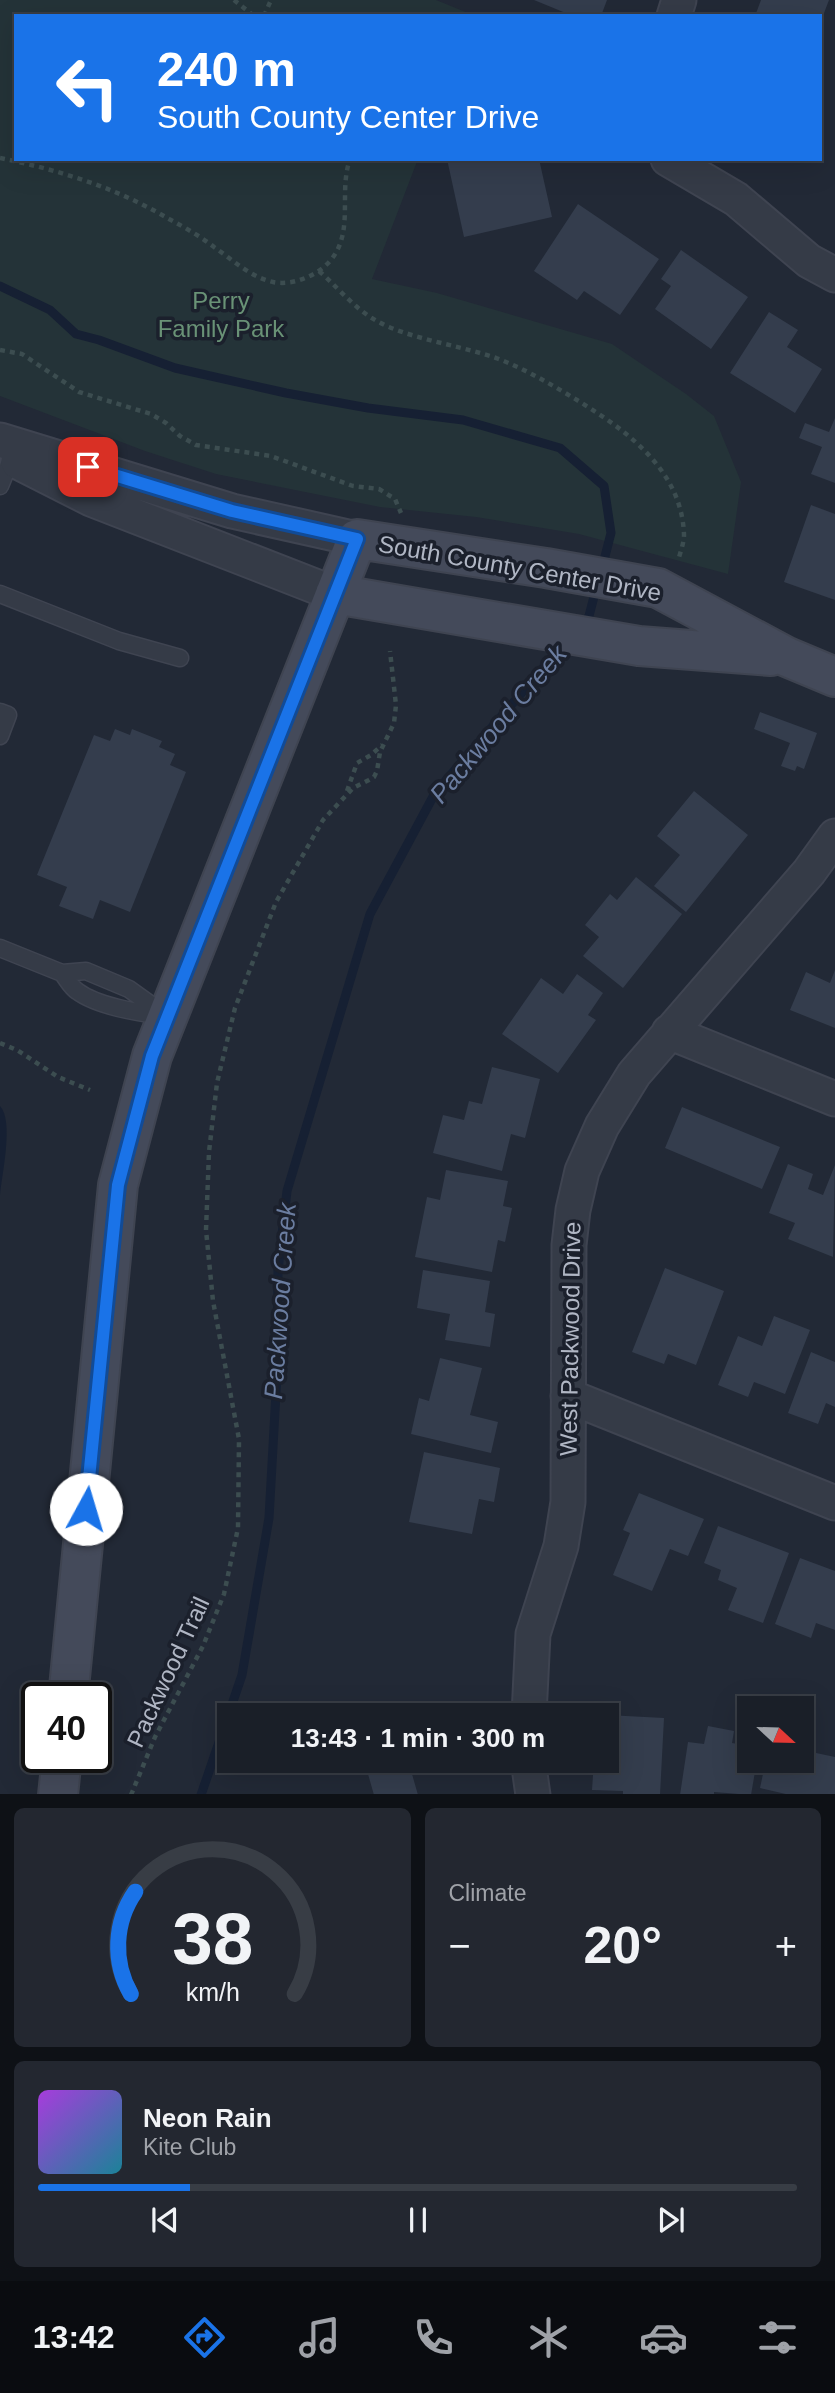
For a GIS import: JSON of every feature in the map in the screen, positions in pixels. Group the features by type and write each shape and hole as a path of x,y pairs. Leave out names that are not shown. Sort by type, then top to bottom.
{"street":[{"path":"671,161 736,199 809,261 835,275"},
{"name":"South County Center Drive","path":"5,457 91,499 335,594 639,646 787,657"},
{"name":"South County Center Drive","path":"5,457 357,539 545,568 668,578 787,657 835,677"},
{"path":"70,1682 118,1185 152,1056 357,539"},
{"name":"West Packwood Drive","path":"530,1703 533,1634 561,1545 568,1502 569,1245 573,1210 582,1171 601,1125 634,1074 809,872 835,836"},
{"path":"669,1032 835,1099"},
{"path":"568,1396 835,1503"},
{"path":"58,1794 60,1773"},
{"path":"530,1773 533,1794"}],"lane":[{"path":"0,594 119,641 180,659"},
{"path":"0,712 8,715 0,736"},
{"path":"0,948 62,974 77,991 96,1000 122,1010 168,1017"}],"path":[{"path":"234,0 252,14"},
{"path":"14,161 93,183 131,199 169,218 212,245 253,276 277,283 299,280 319,271 337,251 345,229 344,179 349,161"},
{"path":"319,271 341,295 371,318 410,334 500,359 538,377 617,425 641,446 662,470 673,490 684,536 668,578"},
{"path":"0,349 22,354 79,392 151,414 196,445 271,456 353,486 379,489 395,499 405,520"},
{"name":"Packwood Trail","path":"131,1794 155,1737 203,1646 224,1594 238,1528 239,1439 213,1301 205,1230 209,1152 217,1083 235,1008 276,902 323,820 350,786 357,763 379,749 394,723 396,705 390,651"},
{"name":"Packwood Trail","path":"342,798 357,785 374,777 386,739"},
{"path":"0,1044 17,1050 58,1077 90,1090"}],"green space":[{"name":"Perry Family Park","path":"0,0 436,0 471,14 14,14 14,161 417,161 372,279 437,293 612,344 714,416 741,482 728,574 579,534 476,517 380,507 216,474 145,451 0,396"}],"water":[{"path":"0,1106 4,1113 7,1135 0,1195"}],"building":[{"path":"534,0 607,0 602,14 568,14"},
{"path":"761,0 829,0 822,18 822,14 756,14"},
{"path":"447,161 539,161 552,217 464,237"},
{"path":"578,204 659,259 620,315 584,291 577,300 534,271"},
{"path":"681,250 748,297 711,349 655,309 671,286 661,279"},
{"path":"769,312 798,330 787,347 822,369 795,413 730,373"},
{"path":"835,418 835,483 811,474 822,447 799,438 805,423 829,432"},
{"path":"811,505 835,514 835,600 784,582"},
{"path":"760,712 817,733 804,769 797,766 795,771 781,766 790,743 754,729"},
{"path":"115,729 130,735 132,729 162,741 159,747 175,754 170,765 186,772 130,912 100,900 93,919 59,906 67,887 37,875 94,735 110,741"},
{"path":"694,791 748,835 686,912 654,886 680,855 657,836"},
{"path":"636,877 682,914 623,988 583,956 599,937 585,925 610,894 617,900"},
{"path":"835,970 835,1028 790,1010 806,972 830,983"},
{"path":"577,974 603,993 588,1015 596,1020 558,1073 502,1034 541,978 563,994"},
{"path":"492,1067 540,1079 525,1138 511,1134 502,1171 433,1153 443,1115 464,1120 469,1101 482,1104"},
{"path":"682,1107 780,1147 762,1189 665,1148"},
{"path":"788,1164 813,1174 808,1189 823,1195 835,1165 833,1257 788,1239 795,1223 769,1213"},
{"path":"446,1170 508,1181 503,1206 512,1208 505,1242 498,1240 492,1272 415,1257 427,1197 440,1200"},
{"path":"665,1268 724,1291 696,1365 668,1354 664,1364 632,1352"},
{"path":"423,1270 490,1281 485,1312 495,1314 490,1347 445,1340 450,1314 417,1308"},
{"path":"774,1316 810,1330 785,1394 754,1382 748,1397 718,1385 738,1336 762,1346"},
{"path":"811,1352 835,1362 835,1407 826,1403 818,1424 788,1413"},
{"path":"440,1358 482,1368 470,1415 498,1422 491,1453 411,1434 419,1398 429,1401"},
{"path":"424,1452 500,1468 494,1502 479,1499 472,1534 409,1522"},
{"path":"639,1493 704,1519 688,1556 670,1549 652,1591 613,1575 630,1533 623,1530"},
{"path":"718,1526 789,1553 763,1623 728,1610 737,1588 718,1580 721,1570 704,1563"},
{"path":"800,1558 835,1571 835,1630 816,1623 811,1638 775,1624"},
{"path":"619,1716 664,1718 660,1794 623,1794 623,1791 592,1790 593,1773 619,1773"},
{"path":"708,1726 734,1731 732,1743 737,1744 737,1773 755,1773 751,1794 680,1794 688,1742 704,1744"},
{"path":"814,1753 835,1757 835,1794 786,1794 760,1788 763,1773 814,1773"},
{"path":"368,1773 412,1773 418,1794 374,1794"}],"waterway":[{"name":"Packwood Creek","path":"0,286 50,310 76,334 175,368 368,408 463,420 560,448 604,486 611,533 602,568"},
{"name":"Packwood Creek","path":"581,626 589,616 597,585"},
{"name":"Packwood Creek","path":"201,1794 242,1675 269,1518 277,1375 278,1270 287,1191 370,914 435,793 564,644"}],"route":[{"path":"86,1509 118,1185 152,1056 357,539 232,511 88,467"}]}
